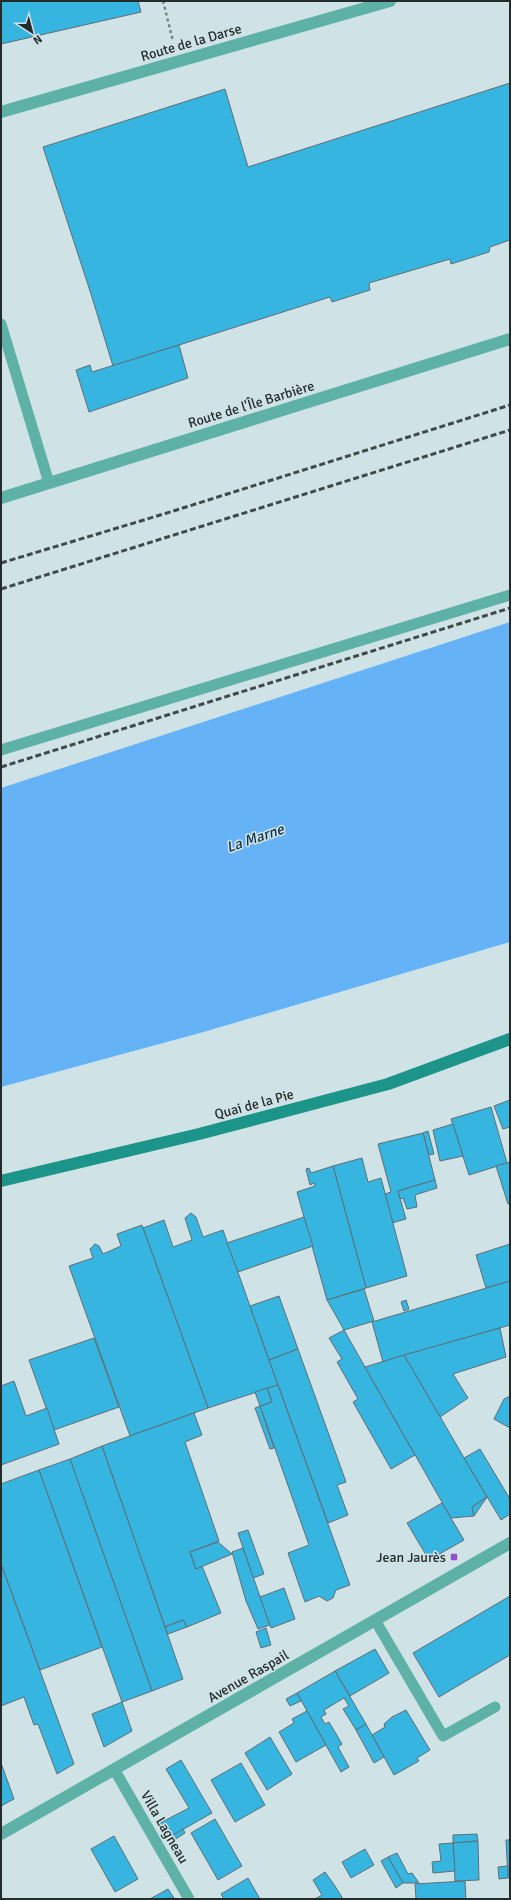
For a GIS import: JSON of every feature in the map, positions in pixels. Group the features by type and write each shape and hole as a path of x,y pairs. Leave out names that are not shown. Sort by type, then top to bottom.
{"street":[{"name":"Route de la Darse","path":"1,112 390,1"},
{"name":"Route de l'Île Barbière","path":"1,498 510,339"},
{"name":"Quai de la Pie","path":"1,1181 199,1134 388,1084 510,1039"},
{"name":"Avenue Raspail","path":"1,1834 510,1543"}],"lane":[{"path":"1,324 48,483"},
{"path":"1,750 510,595"},
{"path":"375,1620 443,1736 495,1707"},
{"name":"Villa Lagneau","path":"114,1769 189,1899"}],"path":[{"path":"163,1 178,62"}],"water":[{"name":"La Marne","path":"510,622 510,942 200,1033 1,1087 1,788"}],"building":[{"path":"1,1 138,1 141,12 1,44"},
{"path":"510,83 510,240 490,247 489,252 451,264 450,259 369,283 370,290 332,302 330,297 113,366 43,147 225,89 248,167"},
{"path":"179,345 188,378 89,412 76,370 90,365 92,372"},
{"path":"510,1100 510,1127 503,1129 494,1106"},
{"path":"491,1107 507,1163 469,1175 451,1119"},
{"path":"453,1124 463,1156 440,1161 433,1130"},
{"path":"428,1131 434,1154 429,1155 423,1133"},
{"path":"423,1133 435,1180 398,1191 406,1219 392,1223 385,1194 391,1192 378,1144"},
{"path":"362,1158 368,1182 381,1178 407,1276 366,1288 333,1166"},
{"path":"510,1162 510,1203 508,1204 496,1166"},
{"path":"333,1166 366,1288 327,1300 297,1192 315,1186 314,1183 310,1185 306,1169 309,1168 311,1173"},
{"path":"435,1180 437,1188 415,1195 417,1207 407,1209 403,1198 400,1199 398,1191"},
{"path":"191,1213 196,1217 203,1237 223,1230 278,1385 208,1408 143,1228 164,1220 173,1247 192,1240 185,1218"},
{"path":"304,1217 313,1246 238,1272 227,1243"},
{"path":"142,1225 208,1408 130,1436 69,1266 93,1258 90,1249 95,1244 99,1246 103,1254 121,1246 117,1234"},
{"path":"510,1244 510,1281 486,1288 476,1255"},
{"path":"510,1281 510,1325 383,1362 372,1322"},
{"path":"364,1289 374,1321 344,1330 327,1300"},
{"path":"279,1296 298,1349 269,1360 250,1306"},
{"path":"406,1300 409,1309 404,1311 401,1302"},
{"path":"500,1328 506,1357 453,1374 468,1398 440,1417 404,1355"},
{"path":"344,1330 415,1455 391,1469 353,1402 358,1399 337,1362 342,1359 329,1338"},
{"path":"94,1338 119,1407 54,1430 29,1360"},
{"path":"298,1349 346,1482 337,1485 348,1515 328,1523 269,1360"},
{"path":"404,1355 487,1497 472,1507 474,1516 451,1518 365,1367"},
{"path":"14,1381 26,1416 47,1408 59,1444 1,1465 1,1386"},
{"path":"278,1385 350,1585 336,1590 333,1598 327,1601 319,1596 305,1602 288,1553 309,1545 260,1406 272,1402 267,1388"},
{"path":"267,1388 272,1402 260,1406 255,1392"},
{"path":"510,1396 510,1428 494,1419 504,1399"},
{"path":"260,1406 274,1448 270,1449 255,1408"},
{"path":"194,1413 202,1435 185,1442 219,1541 190,1552 196,1569 202,1566 221,1613 187,1627 183,1620 165,1627 102,1446"},
{"path":"102,1446 183,1679 152,1691 70,1459"},
{"path":"480,1449 510,1499 510,1514 501,1520 464,1458"},
{"path":"70,1459 152,1691 122,1702 39,1470"},
{"path":"39,1470 102,1647 40,1670 1,1564 1,1484"},
{"path":"487,1497 474,1516 472,1507"},
{"path":"442,1503 464,1540 429,1560 407,1523"},
{"path":"248,1530 264,1574 253,1578 238,1533"},
{"path":"218,1542 232,1554 196,1569 190,1552"},
{"path":"243,1548 270,1625 258,1629 246,1601 232,1552"},
{"path":"1,1564 74,1764 57,1774 38,1724 34,1725 24,1697 1,1706"},
{"path":"284,1588 295,1619 271,1628 260,1597"},
{"path":"510,1596 510,1655 439,1697 413,1653"},
{"path":"183,1620 187,1627 168,1634 165,1627"},
{"path":"266,1628 271,1645 261,1648 256,1632"},
{"path":"375,1649 389,1673 350,1696 335,1671"},
{"path":"335,1671 366,1724 356,1730 343,1709 349,1706 344,1698 324,1710 326,1714 321,1717 325,1724 329,1722 342,1744 338,1747 349,1767 341,1772 297,1693"},
{"path":"297,1693 301,1701 290,1706 286,1699"},
{"path":"122,1702 132,1731 104,1747 92,1714"},
{"path":"406,1710 430,1750 417,1758 419,1761 394,1775 372,1735 385,1727 384,1724 392,1717"},
{"path":"307,1711 326,1745 296,1762 279,1732 294,1723 292,1719"},
{"path":"366,1724 384,1757 374,1763 356,1730"},
{"path":"270,1737 292,1774 267,1790 245,1753"},
{"path":"181,1760 212,1813 168,1838 160,1823 189,1808 166,1769"},
{"path":"1,1763 14,1799 1,1806"},
{"path":"241,1763 265,1805 235,1822 211,1780"},
{"path":"215,1819 242,1866 218,1880 191,1833"},
{"path":"183,1829 185,1833 171,1842 168,1838"},
{"path":"477,1834 478,1841 453,1843 453,1835"},
{"path":"114,1836 138,1879 115,1892 91,1849"},
{"path":"506,1840 510,1840 510,1878 508,1878"},
{"path":"478,1841 479,1880 455,1881 453,1843"},
{"path":"453,1843 455,1871 433,1873 432,1862 441,1861 439,1844"},
{"path":"365,1849 374,1865 351,1878 342,1862"},
{"path":"397,1853 408,1874 412,1873 419,1883 403,1883 388,1857"},
{"path":"388,1857 403,1883 396,1888 381,1861"},
{"path":"508,1866 508,1878 499,1879 498,1867"},
{"path":"325,1872 343,1899 315,1899 322,1895 313,1880"},
{"path":"248,1878 260,1899 224,1899 221,1894"},
{"path":"465,1881 466,1899 416,1899 415,1884"},
{"path":"168,1889 174,1898 150,1899"}],"railway":[{"path":"1,563 167,513 510,405"},
{"path":"1,589 510,430"},
{"path":"1,767 510,608"}],"place":[{"name":"Jean Jaurès","path":"454,1557"}]}
